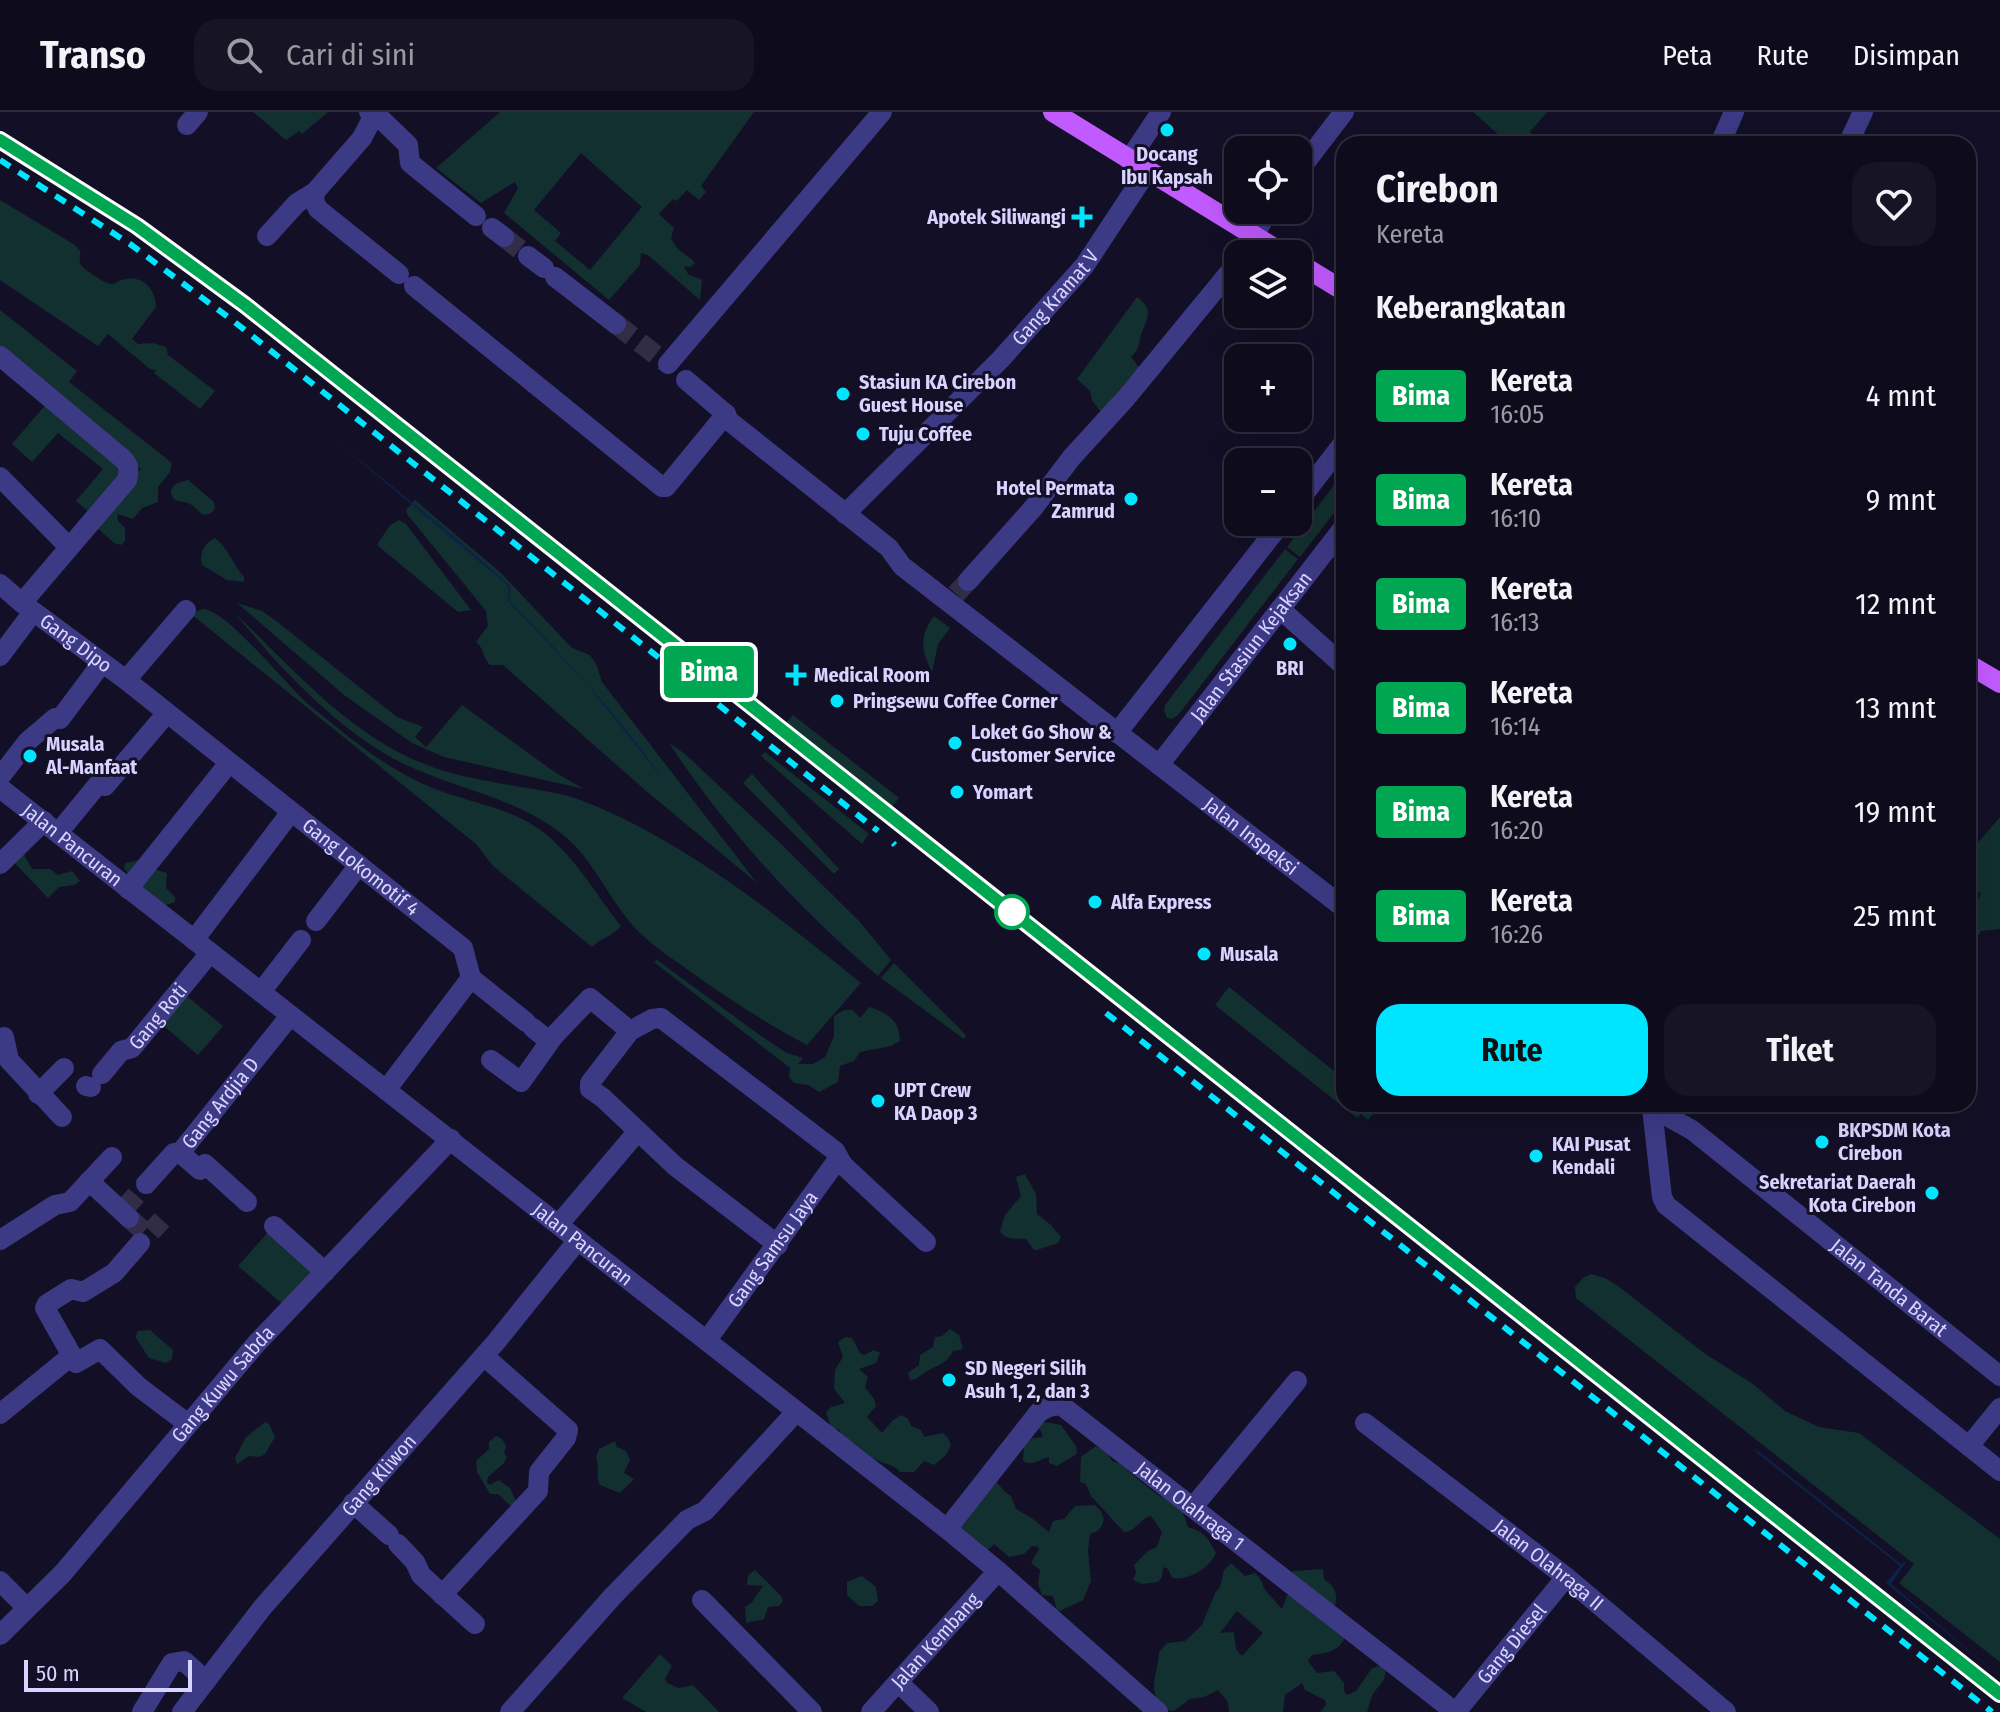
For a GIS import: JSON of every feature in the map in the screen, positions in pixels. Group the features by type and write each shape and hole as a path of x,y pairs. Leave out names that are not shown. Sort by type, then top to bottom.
{"main road":[{"path":"1053,112 1261,240"},
{"path":"1312,272 1336,286"},
{"path":"1976,669 2000,683"}],"street":[{"name":"Jalan Inspeksi","path":"882,112 673,369 726,414 728,420 889,548 902,566 958,593 1117,733 1336,902"},
{"name":"Gang Kramat V","path":"845,514 970,391 1085,265 1138,165 1161,112"},
{"path":"1312,154 1344,112"},
{"path":"1724,136 1734,112"},
{"path":"267,236 297,203 315,192 362,138 371,115 381,119 408,152 410,163 490,227"},
{"path":"1851,136 1858,116"},
{"path":"315,192 318,209 664,488 726,414"},
{"path":"1251,240 1261,224"},
{"path":"542,267 616,324"},
{"path":"958,593 1034,507 1072,457 1126,398 1224,278"},
{"path":"0,356 128,465 127,480 68,546 27,608 0,584"},
{"path":"1312,484 1336,452"},
{"path":"0,477 68,546"},
{"path":"1117,733 1271,536"},
{"name":"Jalan Stasiun Kejaksan","path":"1159,765 1336,537"},
{"name":"Gang Dipo","path":"0,656 27,608 126,680 186,610"},
{"path":"1280,609 1336,659"},
{"path":"0,777 28,741 55,718 60,719 102,663"},
{"name":"Gang Lokomotif 4","path":"126,680 461,945 471,978"},
{"path":"0,864 51,827 99,783 105,786 167,713"},
{"path":"128,889 229,763"},
{"name":"Jalan Pancuran","path":"0,788 947,1529 1153,1710"},
{"name":"Gang Roti","path":"93,1082 121,1051 132,1048 291,812"},
{"path":"316,921 359,865"},
{"path":"261,992 301,940"},
{"path":"386,1090 471,978 551,1040"},
{"path":"491,1060 521,1082 551,1040 590,998 630,1031"},
{"name":"Gang Ardjia D","path":"146,1184 174,1153 180,1153 290,1016"},
{"path":"778,1245 675,1166 589,1086 630,1031 652,1019 661,1018 835,1151 838,1159 926,1242"},
{"path":"4,1037 9,1060 62,1117"},
{"path":"38,1094 64,1068"},
{"path":"1649,1112 1662,1197 1666,1205 2000,1471"},
{"name":"Jalan Tanda Barat","path":"1658,1112 1704,1139 2000,1376"},
{"path":"559,1224 638,1131"},
{"name":"Gang Kuwu Sabda","path":"0,1635 63,1573 256,1344 451,1139"},
{"path":"180,1153 200,1170 205,1164 325,1272"},
{"path":"0,1240 55,1205 70,1202 112,1157"},
{"name":"Gang Samsu Jaya","path":"707,1340 838,1159"},
{"path":"89,1181 124,1213"},
{"name":"Gang Kliwon","path":"182,1712 262,1608 484,1356 578,1240"},
{"path":"140,1243 114,1273 92,1288 78,1293 71,1289 45,1305 70,1357 78,1364 100,1349 139,1387 188,1424"},
{"path":"442,1595 538,1491 539,1472 566,1438 568,1430 484,1356"},
{"path":"0,1414 70,1357"},
{"path":"1193,1507 1297,1381"},
{"name":"Jalan Olahraga 1","path":"947,1529 1039,1412 1061,1405 1456,1712"},
{"path":"1969,1446 2000,1408"},
{"path":"510,1712 613,1596 687,1520 705,1511 796,1412"},
{"name":"Jalan Olahraga II","path":"1365,1423 1566,1577 1726,1712"},
{"path":"353,1503 394,1539 415,1562 421,1575 475,1624"},
{"name":"Jalan Kembang","path":"871,1712 998,1571"},
{"name":"Gang Diesel","path":"1456,1712 1566,1577"},
{"path":"0,1581 27,1608"},
{"path":"702,1600 812,1712"},
{"path":"142,1712 172,1663 184,1661 206,1681"},
{"path":"899,1683 929,1712"}],"green space":[{"path":"253,112 328,112 302,134 299,131 286,140"},
{"path":"500,112 754,112 701,186 706,192 699,200 687,190 659,214 674,228 671,238 676,247 695,263 690,267 684,266 688,274 702,280 700,300 648,255 641,253 640,265 609,300 504,213 518,188 515,182 481,203 436,168","holes":["581,153 642,207 590,270 555,241 561,233 534,210"]},
{"path":"1473,112 1547,112 1530,132 1531,136 1500,136"},
{"path":"0,200 75,245 80,251 81,265 99,279 114,284 120,280 135,279 146,284 153,294 156,307 132,339 138,344 153,343 166,347 168,355 215,391 200,409 154,373 156,370 150,369 108,334 98,346 0,280"},
{"path":"1137,297 1148,313 1137,349 1131,357 1139,367 1101,412 1092,400 1090,391 1077,379"},
{"path":"0,310 77,371 69,382 172,463 170,472 158,487 158,502 142,508 133,519 117,514 118,521 125,528 125,541 121,545 114,543 93,524 141,469 0,350"},
{"path":"48,402 124,472 91,514 76,501 103,469 58,433 32,462 12,444"},
{"path":"188,480 214,502 215,509 210,514 203,515 190,504 173,497 171,490 175,484"},
{"path":"1336,483 1336,510 1300,557 1287,547 1295,536 1312,536 1312,514"},
{"path":"415,500 501,573 572,648 590,655 602,682 757,883 503,665 490,665 476,642 488,626 486,611 407,514 406,510"},
{"path":"399,520 406,524 471,610 458,612 377,545 390,525"},
{"path":"215,538 227,551 244,577 244,582 227,580 202,565 203,549"},
{"path":"1285,549 1298,559 1179,714 1172,719 1167,718 1165,705"},
{"path":"237,603 262,611 397,717 423,727 415,737 426,747 462,705 556,773 584,789 444,757 412,743 344,695"},
{"path":"202,609 213,612 227,622 314,709 384,762 430,787 521,818 547,835 571,859 621,926 592,947 493,866 476,844 191,614"},
{"path":"236,614 304,681 378,740 435,768 466,777 568,796 622,818 716,873 861,983 807,1045 775,1027 714,988 642,935 627,919 583,855 562,834 544,821 505,802 402,763 356,735 312,697"},
{"path":"934,616 950,628 938,644 932,672 923,643"},
{"path":"793,715 899,798 892,807 786,723"},
{"path":"669,743 685,754 778,841 860,922 891,960 878,976 819,923 765,867 715,807"},
{"path":"765,752 869,834 862,844 761,756"},
{"path":"752,774 839,869 834,874 743,783"},
{"path":"2000,817 2000,929 1981,931 1976,939 1976,905 1981,894 1976,891 1976,845"},
{"path":"23,853 32,869 50,869 58,875 72,871 80,881 59,887 48,898 11,859"},
{"path":"141,860 167,873 166,888 175,897 175,902 166,905 130,878 124,868 125,863"},
{"path":"657,960 761,1036 787,1053 803,1058 798,1064 813,1064 825,1057 834,1036 834,1016 844,1010 853,1010 860,1018 869,1007 881,1011 895,1022 900,1041 891,1046 860,1052 854,1061 840,1066 838,1082 819,1092 808,1085 794,1083 789,1077 790,1068 654,962"},
{"path":"894,963 961,1030 966,1036 964,1039 881,978"},
{"path":"1229,987 1336,1073 1336,1101 1215,1005"},
{"path":"182,992 223,1026 198,1055 158,1021"},
{"path":"1349,1112 1374,1112 1368,1120 1361,1114 1357,1118"},
{"path":"1025,1174 1036,1194 1037,1214 1061,1237 1058,1243 1037,1250 1026,1239 1008,1238 1000,1231 1005,1215 1021,1196 1016,1177"},
{"path":"271,1229 318,1272 286,1307 238,1266"},
{"path":"1591,1274 1618,1286 1704,1353 1753,1384 1785,1411 1819,1427 1859,1433 2000,1539 2000,1662 1899,1583 1914,1564 1576,1298 1575,1287"},
{"path":"950,1329 959,1335 963,1349 953,1351 942,1363 910,1380 908,1373 919,1365 920,1355 933,1347 935,1337 942,1336"},
{"path":"150,1330 173,1350 172,1359 166,1363 149,1358 136,1338 137,1331"},
{"path":"845,1337 852,1338 864,1355 874,1350 880,1353 876,1363 859,1369 868,1377 865,1387 876,1406 867,1417 882,1433 901,1415 908,1419 911,1426 921,1430 924,1437 943,1433 951,1445 946,1455 934,1465 924,1461 914,1472 900,1472 843,1439 839,1429 832,1430 826,1412 845,1403 834,1389 835,1370 843,1357 838,1342"},
{"path":"265,1422 275,1437 265,1454 249,1456 237,1464 235,1458 246,1437"},
{"path":"1038,1424 1061,1425 1076,1446 1077,1454 1057,1466 1049,1463 1049,1457 1033,1463 1023,1461 1024,1446 1032,1438 1043,1437 1037,1428"},
{"path":"496,1436 506,1446 504,1453 507,1457 487,1482 490,1485 499,1480 510,1488 518,1506 515,1510 498,1494 490,1494 477,1472 476,1461 489,1449 489,1442"},
{"path":"615,1441 617,1447 626,1451 630,1460 624,1473 634,1479 620,1493 600,1485 598,1479 596,1458 599,1449"},
{"path":"1096,1446 1157,1494 1180,1504 1188,1527 1205,1536 1216,1553 1209,1564 1185,1577 1172,1578 1168,1569 1163,1567 1158,1582 1142,1584 1133,1580 1136,1572 1134,1565 1157,1547 1162,1532 1151,1516 1124,1532 1091,1496 1086,1484 1080,1482 1081,1457"},
{"path":"992,1480 1011,1496 1016,1509 1049,1532 1053,1521 1064,1519 1075,1506 1095,1505 1099,1509 1103,1522 1099,1529 1090,1534 1091,1581 1083,1600 1060,1611 1053,1596 1042,1595 1038,1584 1040,1570 1031,1563 1038,1547 1032,1546 1024,1554 1009,1557 994,1544 988,1550 960,1527"},
{"path":"1231,1563 1245,1576 1255,1573 1282,1609 1287,1595 1313,1590 1310,1586 1302,1585 1292,1574 1293,1571 1323,1569 1324,1579 1336,1593 1333,1611 1345,1638 1335,1649 1312,1655 1308,1661 1317,1673 1334,1671 1344,1683 1347,1695 1356,1691 1372,1668 1382,1665 1384,1678 1367,1712 1320,1712 1326,1705 1325,1700 1305,1690 1302,1683 1285,1695 1283,1712 1229,1712 1228,1702 1218,1690 1190,1699 1174,1711 1163,1709 1154,1688 1159,1652 1167,1643 1185,1641 1202,1625 1220,1587 1224,1570","holes":["1237,1611 1263,1633 1242,1656 1236,1649 1234,1632 1220,1633"]},
{"path":"755,1570 783,1601 779,1606 768,1607 764,1619 746,1623 745,1607 763,1586 747,1585 748,1575"},
{"path":"862,1576 876,1587 878,1601 872,1606 859,1606 847,1595 847,1582"},
{"path":"660,1654 672,1666 665,1679 667,1683 679,1688 693,1685 719,1712 646,1712 622,1698"}],"water":[{"path":"330,436 507,583 511,588 509,600 591,688 665,782 586,683 507,600 509,590 506,584"},
{"path":"1757,1450 1901,1564 1907,1561 1891,1584 2000,1677 1886,1583 1900,1566"}],"tunnel":[{"path":"504,237 528,256"},
{"path":"616,324 665,362"},
{"path":"956,594 968,581"},
{"path":"123,1210 146,1184"},
{"path":"129,1218 148,1235 162,1220"}],"railway":[{"path":"0,140 68,180 194,266 890,815"},
{"path":"0,160 130,244 232,320 878,831"},
{"path":"1119,997 2000,1694"},
{"path":"1106,1013 1992,1712"}],"train":[{"name":"Bima","path":"0,140 137,226 245,305 2000,1694"}],"place":[{"name":"Docang Ibu Kapsah","path":"1167,130"},
{"name":"Apotek Siliwangi","path":"1082,217"},
{"name":"Stasiun KA Cirebon Guest House","path":"843,394"},
{"name":"Tuju Coffee","path":"863,434"},
{"name":"Hotel Permata Zamrud","path":"1131,499"},
{"name":"BRI","path":"1290,644"},
{"name":"Medical Room","path":"796,675"},
{"name":"Pringsewu Coffee Corner","path":"837,701"},
{"name":"Loket Go Show & Customer Service","path":"955,743"},
{"name":"Musala Al-Manfaat","path":"30,756"},
{"name":"Yomart","path":"957,792"},
{"name":"Alfa Express","path":"1095,902"},
{"name":"Musala","path":"1204,954"},
{"name":"UPT Crew KA Daop 3","path":"878,1101"},
{"name":"BKPSDM Kota Cirebon","path":"1822,1142"},
{"name":"KAI Pusat Kendali","path":"1536,1156"},
{"name":"Sekretariat Daerah Kota Cirebon","path":"1932,1193"},
{"name":"SD Negeri Silih Asuh 1, 2, dan 3","path":"949,1380"}]}
